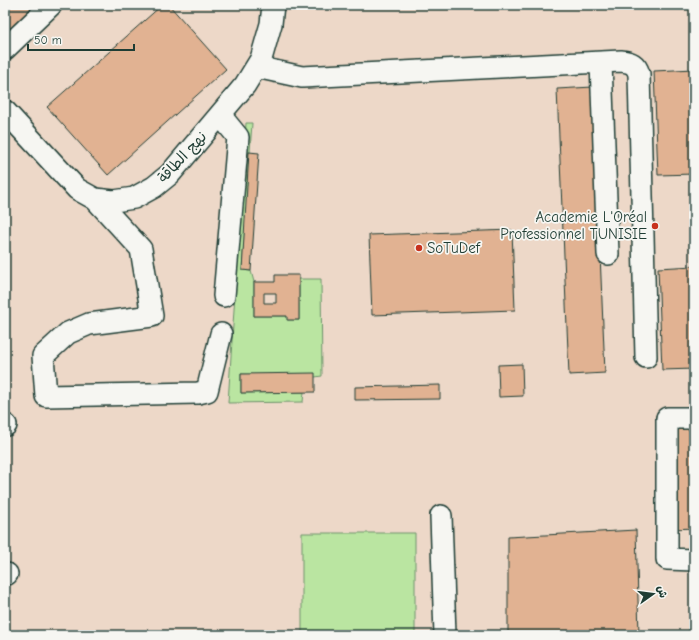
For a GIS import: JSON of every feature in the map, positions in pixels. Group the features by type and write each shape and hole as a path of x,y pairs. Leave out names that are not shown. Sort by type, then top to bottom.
{"street":[{"path":"5,49 51,5"},
{"name":"نهج الطاقة","path":"5,112 77,189 94,199 114,201 134,198 154,187 170,174 245,85 261,59 271,24 273,5"},
{"path":"256,67 302,77 621,61 634,64 640,74 646,357"},
{"path":"601,63 608,254"},
{"path":"220,115 238,137 224,296"},
{"path":"94,199 141,249 152,316 89,324 68,333 43,356 46,396 198,393 207,391 220,334"},
{"path":"694,418 666,418 667,559 694,560"},
{"path":"441,516 445,635"}],"shaded area":[{"path":"5,5 694,5 694,635 5,635"}],"green space":[{"path":"246,123 252,123 242,270 251,271 254,282 254,316 287,316 288,320 299,320 299,279 321,279 322,376 241,374 241,393 304,392 303,402 228,403"},
{"path":"302,533 415,533 415,635 302,635"}],"building":[{"path":"5,5 38,5 5,36"},
{"path":"162,5 169,5 226,69 108,175 47,107"},
{"path":"694,69 694,174 658,175 654,71"},
{"path":"593,87 605,373 569,375 557,89"},
{"path":"249,152 259,153 251,271 242,270"},
{"path":"512,230 515,310 372,315 369,235"},
{"path":"694,266 694,369 662,370 658,268"},
{"path":"275,275 299,275 299,320 287,320 287,316 254,316 254,282 275,282","holes":["264,293 276,293 276,303 264,303"]},
{"path":"522,364 523,396 499,397 498,365"},
{"path":"315,373 315,392 241,393 241,374"},
{"path":"440,385 440,399 355,400 355,387"},
{"path":"672,425 694,425 694,528 673,529"},
{"path":"636,530 639,635 508,635 508,537"}],"place":[{"name":"Academie L'Oréal Professionnel TUNISIE","path":"655,226"},
{"name":"SoTuDef","path":"419,248"}]}
